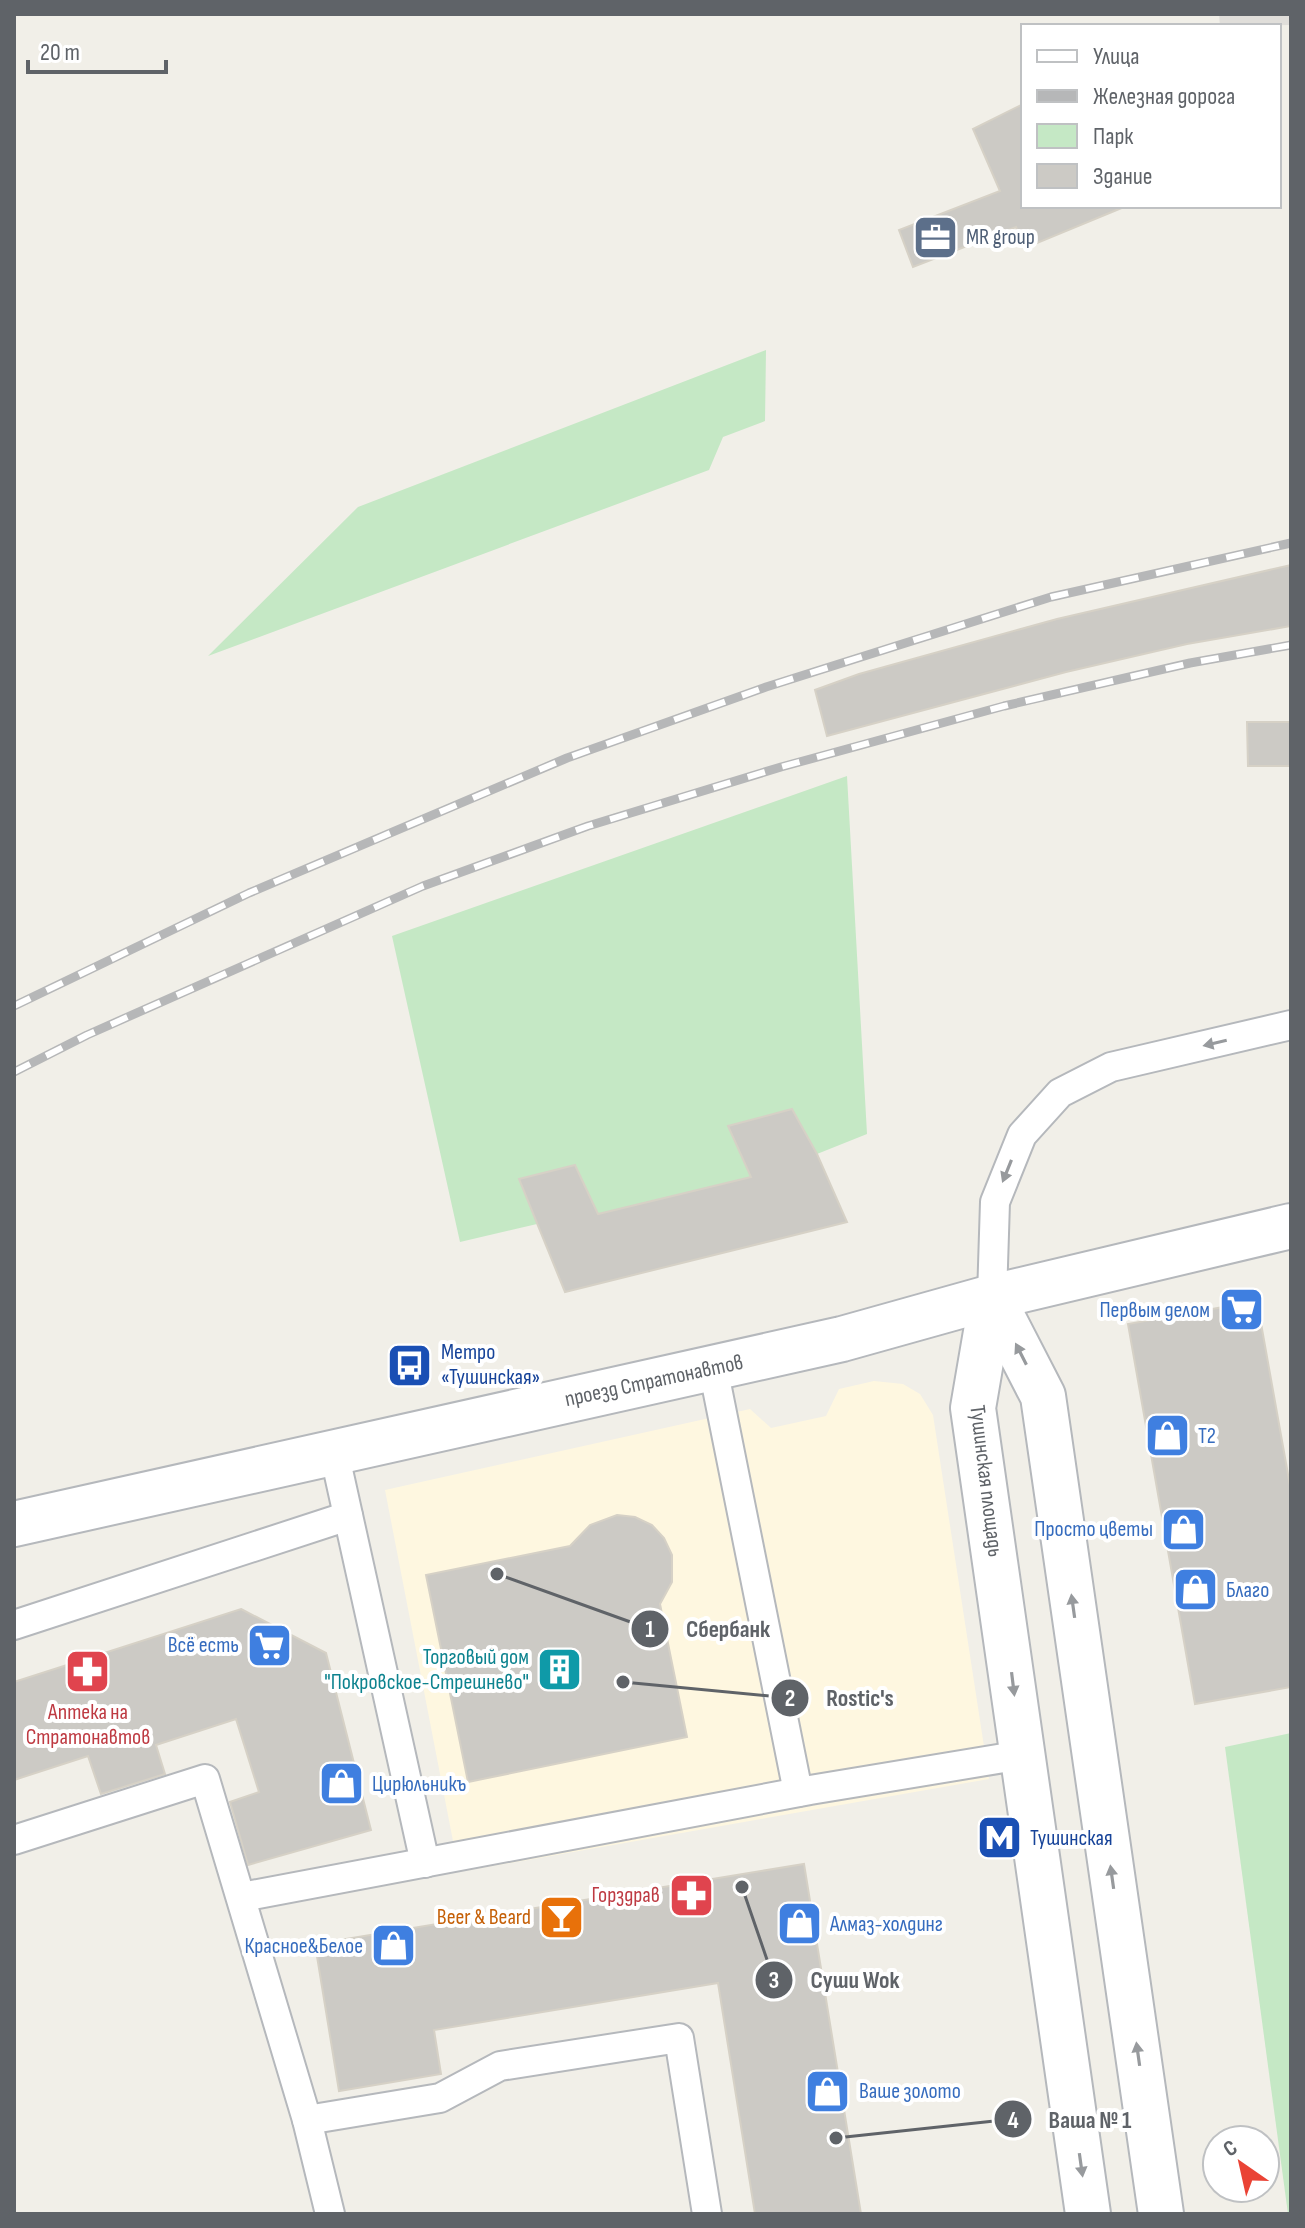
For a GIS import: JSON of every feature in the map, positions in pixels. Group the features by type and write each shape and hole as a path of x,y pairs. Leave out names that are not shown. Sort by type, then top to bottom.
{"street":[{"name":"проезд Стратонавтов","path":"14,1524 842,1339 992,1297 1291,1226"},
{"name":"Тушинская площадь","path":"992,1297 973,1408 1088,2214"},
{"path":"992,1297 1043,1396 1161,2214"}],"lane":[{"path":"992,1297 995,1202 1022,1135 1060,1093 1111,1067 1291,1025"},
{"path":"713,1368 798,1792"},
{"path":"334,1452 425,1863"},
{"path":"14,1625 348,1516"},
{"path":"242,1897 798,1792 1022,1755"},
{"path":"14,1840 205,1779 307,2120 330,2214"},
{"path":"307,2120 440,2098 500,2066 679,2038 707,2214"}],"shaded area":[{"path":"1219,14 1291,14 1291,25 1220,24"},
{"path":"874,1381 903,1384 920,1394 933,1415 989,1779 459,1872 385,1490 750,1409 771,1428 826,1416 839,1389"}],"green space":[{"path":"766,350 765,421 723,437 709,470 208,656 358,507"},
{"path":"847,776 867,1134 817,1154 792,1109 729,1126 751,1177 598,1214 575,1165 519,1179 537,1224 460,1242 392,936"},
{"path":"1291,1733 1291,2214 1288,2214 1281,2162 1281,2124 1276,2124 1225,1747"}],"building":[{"path":"1021,105 1021,208 1122,208 1025,248 1016,227 913,267 899,230 1000,191 973,129"},
{"path":"1291,565 1291,626 1187,644 1066,672 827,736 815,690 859,674 1057,619"},
{"path":"1247,722 1291,722 1291,766 1248,766"},
{"path":"792,1109 817,1154 847,1222 565,1292 519,1179 575,1165 598,1214 751,1177 728,1126"},
{"path":"1257,1301 1291,1491 1291,1687 1195,1704 1128,1324"},
{"name":"Торговый дом \"Покровское-Стрешнево\"","path":"617,1515 635,1517 652,1525 664,1538 672,1555 672,1582 660,1604 687,1737 468,1782 426,1575 570,1546 590,1525"},
{"path":"241,1609 326,1653 371,1830 248,1865 230,1802 259,1792 236,1719 156,1745 165,1774 101,1794 88,1756 14,1780 14,1682"},
{"path":"804,1864 861,2214 755,2214 718,1983 434,2030 441,2074 339,2091 315,1944"}],"railway":[{"path":"14,1006 249,893 567,758 766,687 1051,597 1291,543"},
{"path":"14,1072 87,1035 423,886 588,826 781,767 1004,706 1190,663 1291,645"}],"place":[{"name":"MR group","path":"935,237"},
{"name":"Первым делом","path":"1241,1310"},
{"name":"Метро «Тушинская»","path":"410,1365"},
{"name":"T2","path":"1167,1436"},
{"name":"Просто цветы","path":"1184,1529"},
{"name":"Сбербанк","path":"497,1574"},
{"name":"Благо","path":"1195,1590"},
{"name":"Всё есть","path":"270,1645"},
{"name":"Торговый дом \"Покровское-Стрешнево\"","path":"560,1670"},
{"name":"Аптека на Стратонавтов","path":"88,1671"},
{"name":"Rostic's","path":"623,1682"},
{"name":"Цирюльникъ","path":"341,1784"},
{"name":"Тушинская","path":"999,1838"},
{"name":"Суши Wok","path":"742,1887"},
{"name":"Горздрав","path":"691,1895"},
{"name":"Beer & Beard","path":"562,1917"},
{"name":"Алмаз-холдинг","path":"799,1924"},
{"name":"Красное&Белое","path":"394,1946"},
{"name":"Ваше золото","path":"828,2091"},
{"name":"Ваша № 1","path":"836,2138"}]}
